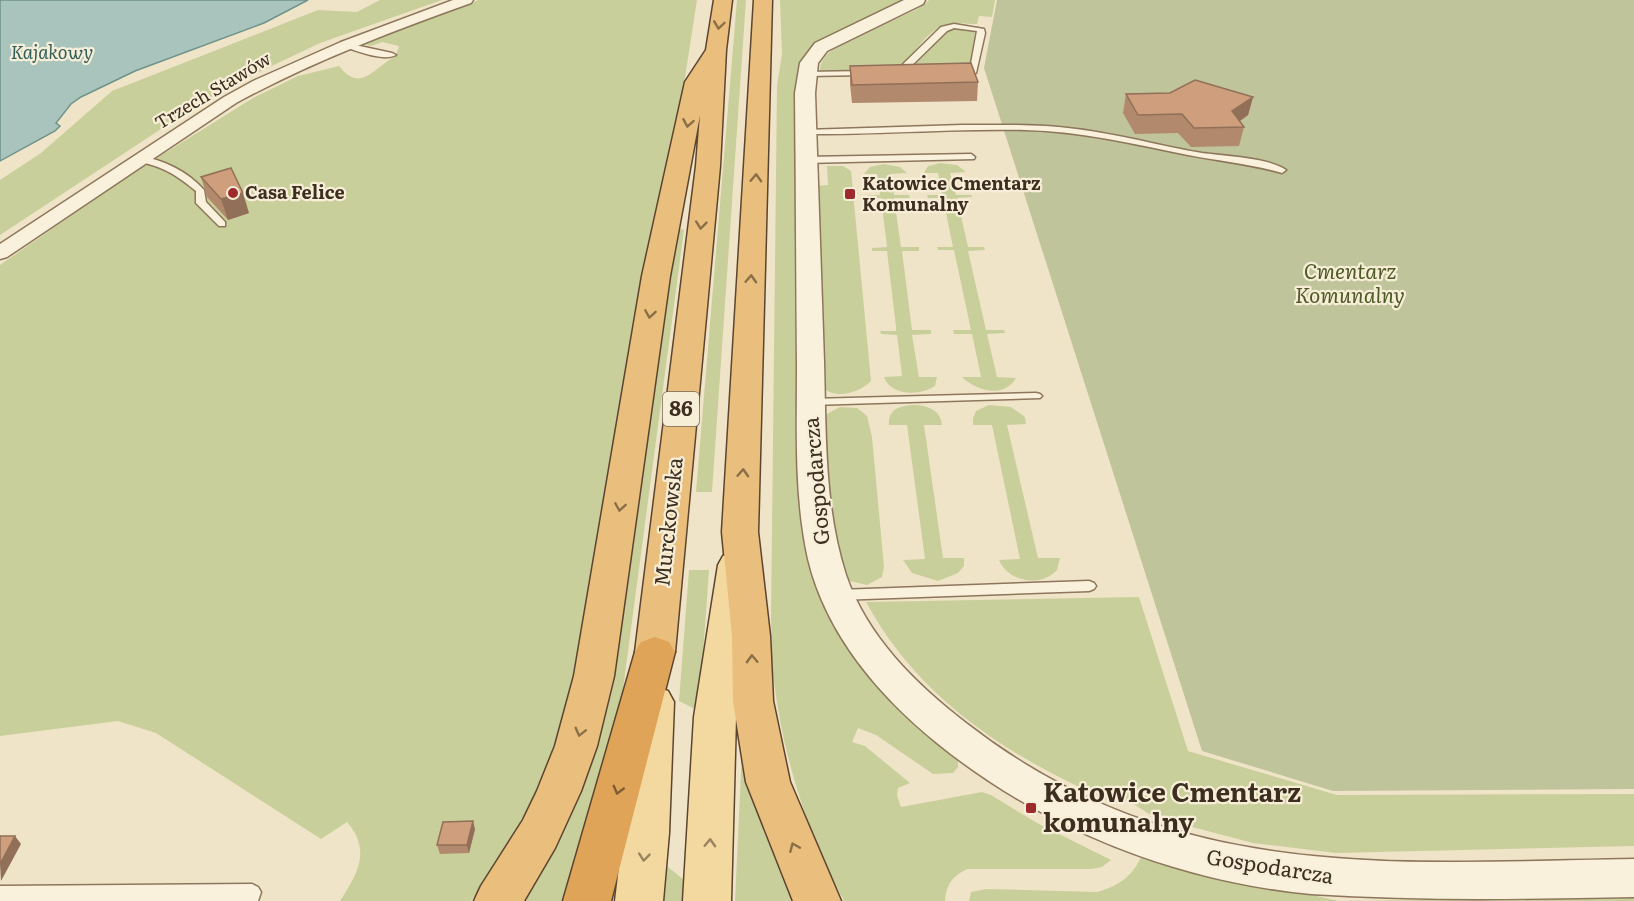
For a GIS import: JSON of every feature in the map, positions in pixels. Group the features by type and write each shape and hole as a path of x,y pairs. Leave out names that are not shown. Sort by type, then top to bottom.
{"highway":[{"name":"Murckowska","path":"655,652 708,166 716,50 723,0"},
{"path":"764,3 740,532 751,636 753,701 768,782 817,901"},
{"path":"498,901 539,834 559,791 576,746 592,686 660,253 680,167 696,81 716,50"},
{"path":"587,901 655,652"}],"main road":[{"path":"707,901 715,717 740,532"},
{"name":"Murckowska","path":"639,901 646,833 655,652"}],"street":[{"name":"Trzech Stawów","path":"0,253 139,159 258,83 344,44 466,0"},
{"name":"Gospodarcza","path":"917,0 821,47 812,57 807,74 805,160 816,514 823,554 837,595 858,635 888,674 915,703 988,760 1041,793 1148,841 1238,864 1314,876 1412,880 1634,878"}],"lane":[{"path":"899,73 944,29 954,26 980,29 973,71 947,72"},
{"path":"344,44 375,53 392,54"},
{"path":"807,74 876,73"},
{"path":"888,73 911,73"},
{"path":"805,132 1058,129 1117,137 1268,165 1282,170"},
{"path":"805,160 971,157"},
{"path":"139,159 165,164 200,190 201,203 222,224"},
{"path":"811,402 1036,396"},
{"path":"837,595 1089,586"},
{"path":"0,894 115,897 252,892 249,901"}],"green space":[{"path":"380,0 442,0 320,43 238,82 196,106 0,235 0,180 41,153 112,91 318,10 357,12"},
{"path":"479,0 697,0 675,142 647,251 581,651 561,728 545,773 506,851 471,901 340,901 356,872 360,853 355,833 347,822 321,839 156,733 118,721 0,736 0,265 128,176 253,98 298,76 339,66 354,78 368,76 396,56 399,46 382,42 371,46 359,43"},
{"path":"737,0 746,0 712,492 696,492"},
{"path":"780,0 906,0 820,41 806,53 798,71 805,530 958,758 958,767 953,773 933,774 876,735 858,728 852,742 865,746 910,783 898,788 897,796 901,807 982,792 1111,860 1102,867 1091,869 967,869 951,881 945,901 844,901 808,822 784,739 778,711 772,658 777,86 782,54"},
{"path":"929,0 995,0 992,17 979,16 977,24 953,23 940,27 893,69 861,73 820,70 824,58 835,48 903,16"},
{"name":"Cmentarz Komunalny","path":"997,0 1634,0 1634,789 1333,791 1202,751 984,68"},
{"path":"963,28 975,32 970,68 912,68 943,34 949,30"},
{"path":"940,163 957,165 966,172 950,173 956,195 971,195 972,197 957,198 968,247 984,247 985,250 968,251 986,330 1004,330 1005,333 987,334 997,377 1016,378 1011,385 997,391 982,389 962,377 981,377 972,334 954,334 953,330 971,330 954,250 938,250 937,247 953,247 943,198 928,198 927,195 942,195 938,173 924,173 928,166"},
{"path":"884,164 900,167 907,173 891,174 894,195 909,195 910,198 894,198 901,247 919,247 919,251 902,251 912,330 931,330 931,334 912,335 919,377 937,377 935,386 914,393 892,388 884,377 902,376 897,335 881,334 880,331 896,331 896,327 887,251 872,251 872,248 887,247 881,198 869,198 868,195 880,195 877,174 864,174 870,167"},
{"path":"827,166 843,166 851,171 871,381 854,392 840,394 821,387 815,186 828,185"},
{"path":"678,230 684,230 616,742 574,901 525,901 542,873 581,792 608,705 615,673 667,288"},
{"path":"918,405 934,410 940,416 942,425 924,425 943,558 964,558 964,566 958,573 938,581 912,573 903,560 925,559 907,425 889,425 889,419 897,408"},
{"path":"989,405 1011,407 1025,417 1026,424 1007,425 1038,558 1060,558 1057,570 1042,579 1034,581 1017,578 1003,567 999,560 1020,559 992,425 973,425 976,411"},
{"path":"840,407 857,408 867,416 872,437 884,567 882,577 867,585 850,581 844,576 827,494 825,415"},
{"path":"689,570 709,570 699,711 679,701"},
{"path":"1139,597 1188,751 1337,795 1634,794 1634,846 1336,853 1253,843 1154,817 1127,800 1114,803 1077,786 1040,767 972,724 913,669 888,638 866,602"},
{"path":"742,750 764,830 793,901 735,901"},
{"path":"1142,854 1338,901 969,901 971,892 986,889 1096,892 1124,879 1135,868"},
{"path":"664,864 688,883 687,901 661,901"},
{"path":"1634,898 1634,901 1338,901"}],"water":[{"name":"Kajakowy","path":"0,0 308,0 264,23 135,71 81,97 71,104 56,123 60,126 55,131 0,161"}],"building":[{"path":"971,63 978,82 852,85 850,66"},
{"path":"1195,80 1253,97 1232,111 1244,127 1194,128 1182,114 1138,115 1126,94 1170,93"},
{"path":"231,168 243,193 221,199 201,177"},
{"path":"473,821 467,845 437,845 443,822"},
{"path":"0,836 15,836 0,864"}],"place":[{"name":"Casa Felice","path":"233,193"},
{"name":"Katowice Cmentarz Komunalny","path":"850,194"},
{"name":"Katowice Cmentarz komunalny","path":"1031,808"}]}
